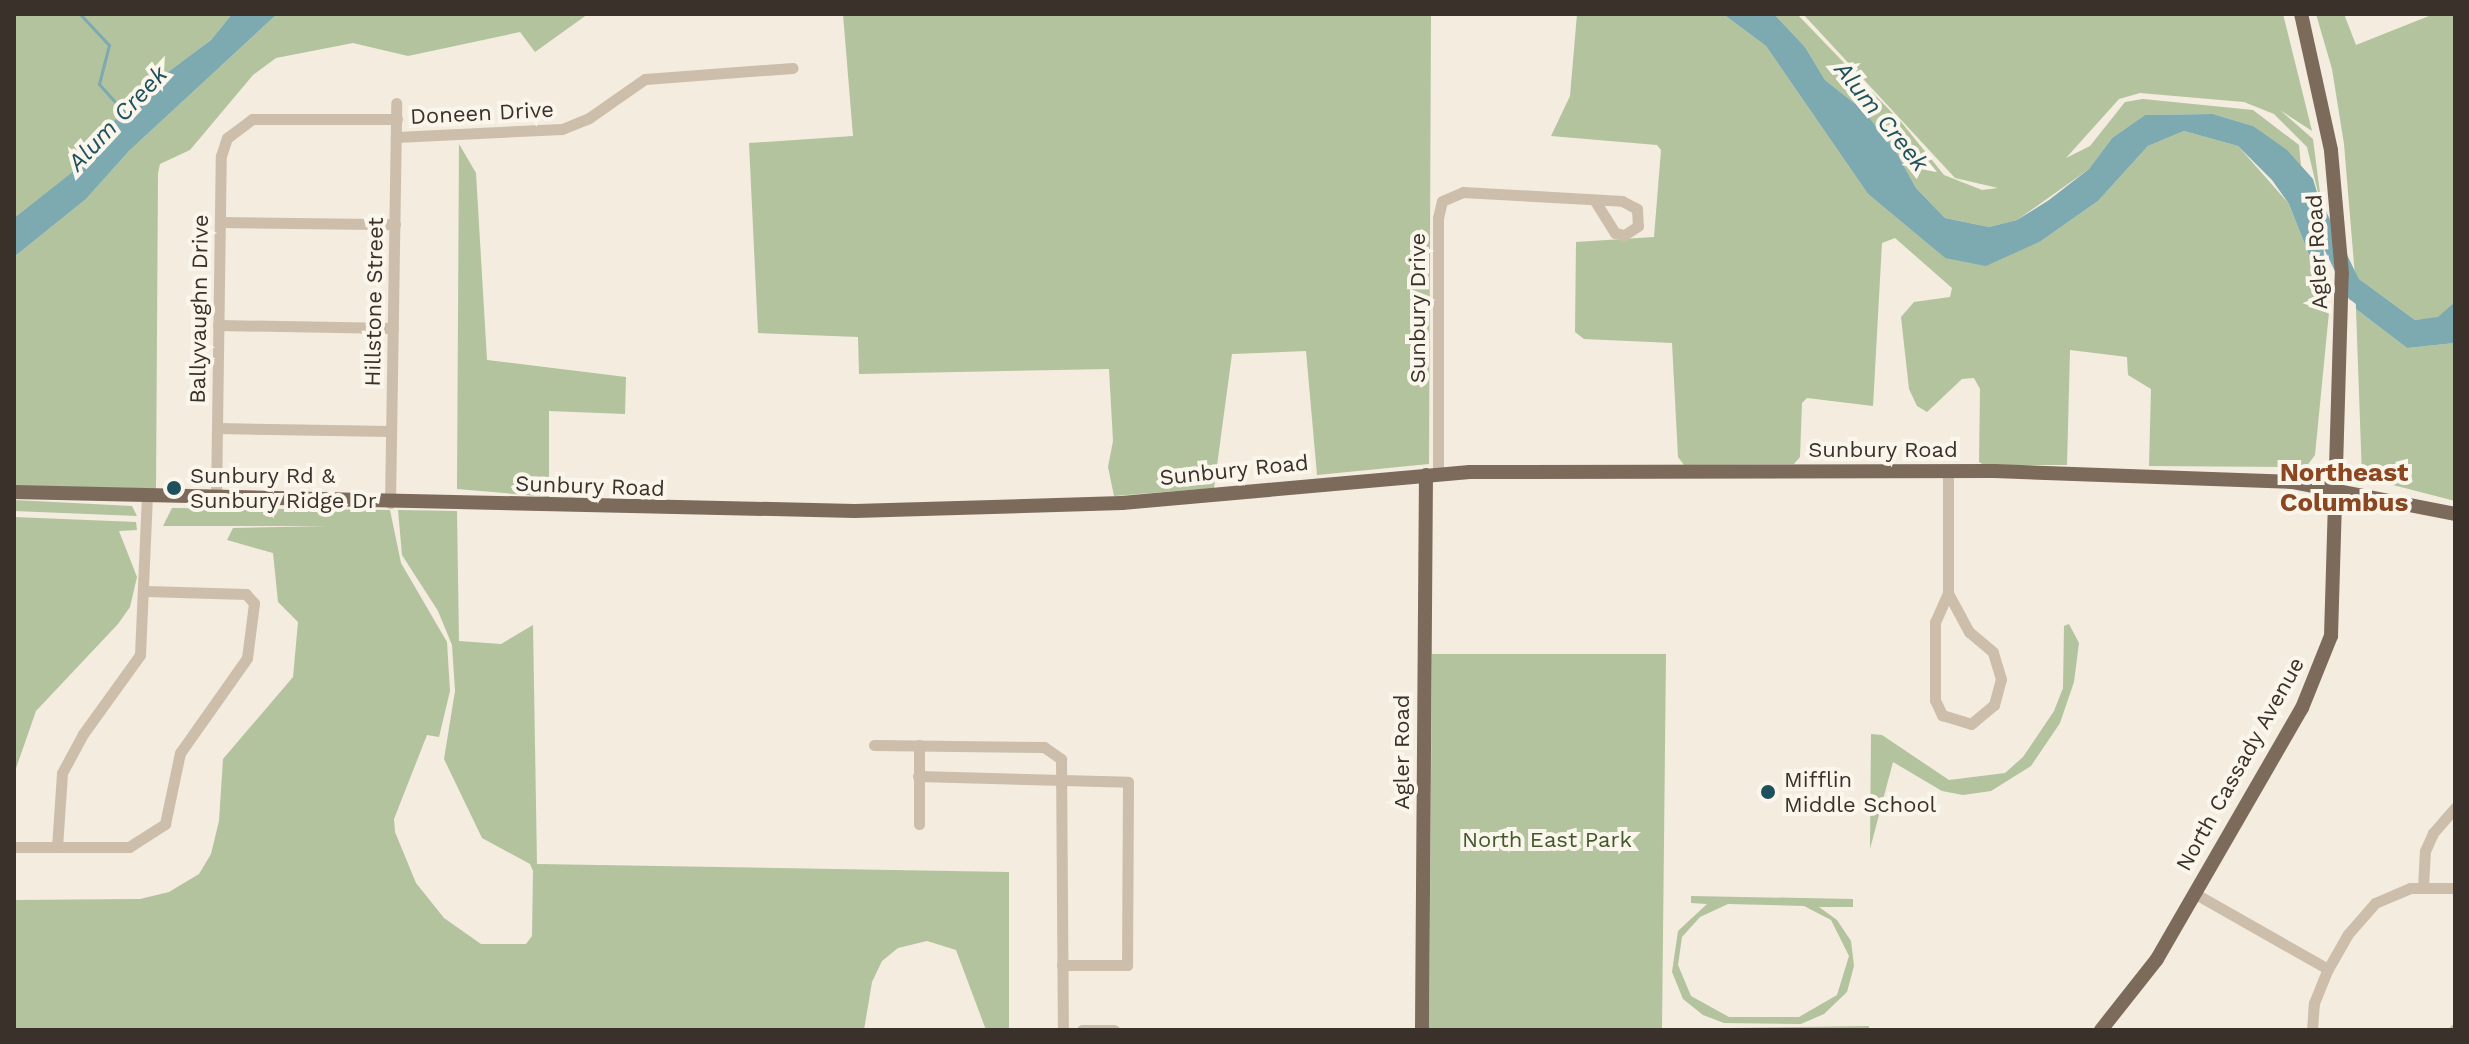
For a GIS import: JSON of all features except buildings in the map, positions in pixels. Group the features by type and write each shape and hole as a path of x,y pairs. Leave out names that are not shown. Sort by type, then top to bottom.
{"main road":[{"name":"Agler Road","path":"2301,14 2323,108 2339,203 2343,355 2338,491"},
{"name":"Sunbury Road","path":"14,492 752,512 904,511 1122,503 1432,475 1948,472 2292,482 2455,514"},
{"name":"Agler Road","path":"1422,1030 1432,475"},
{"name":"North Cassady Avenue","path":"2101,1030 2132,996 2194,893 2302,708 2326,654 2338,491"}],"street":[{"name":"Doneen Drive","path":"397,137 562,129 576,126 645,79 793,68"},
{"name":"Hillstone Street","path":"390,503 396,103"},
{"name":"Ballyvaughn Drive","path":"216,499 221,156 239,125 270,117 397,119"},
{"name":"Sunbury Drive","path":"1432,475 1437,231 1442,201 1463,192 1594,200"},
{"path":"220,222 395,224"},
{"path":"218,325 393,328"},
{"path":"217,428 391,431"},
{"path":"1948,472 1948,593 1935,622 1935,700 1942,715 1971,724 1994,705 2001,679 1993,652 1969,632 1948,593"},
{"path":"57,847 62,773 83,734 135,667 143,639 147,496"},
{"path":"14,847 129,847 165,824 180,753 247,658 253,632 251,597 146,591"},
{"path":"874,745 1044,747 1061,759 1063,1030"},
{"path":"919,745 919,824"},
{"path":"918,776 1063,777 1128,782 1127,965 1062,965"},
{"path":"2423,888 2425,851 2433,833 2455,808"},
{"path":"2312,1030 2314,1003 2328,969 2375,903 2423,888 2455,888"},
{"path":"2194,893 2328,969"},
{"path":"1082,1030 1114,1030"}],"green space":[{"path":"14,14 232,14 211,40 141,92 113,122 99,152 14,218"},
{"path":"277,14 588,14 535,52 520,32 408,56 353,43 276,58 253,75 190,150 160,164 156,491 14,486 14,257 86,199 129,151"},
{"path":"843,14 1431,14 1429,464 1317,475 1306,351 1232,354 1214,488 1114,496 1108,467 1113,441 1109,369 859,374 858,337 758,333 749,143 853,136"},
{"path":"1577,14 1723,14 1766,46 1868,194 1945,258 2041,241 2098,201 2148,146 2184,131 2238,146 2289,204 2311,260 2319,301 2329,312 2315,455 2306,467 2149,466 2151,389 2128,375 2127,357 2070,350 2067,465 1984,465 1979,462 1980,389 1974,378 1962,379 1927,412 1917,406 1909,389 1901,317 1914,302 1950,297 1952,288 1895,238 1882,243 1873,406 1807,398 1802,403 1800,457 1794,464 1684,465 1678,457 1672,343 1584,339 1575,332 1576,242 1654,237 1661,150 1657,145 1551,136 1570,96"},
{"path":"1774,14 1797,14 1902,123 1944,175 1982,190 1998,188 1955,178 1803,14 2283,14 2312,131 2280,110 2313,139 2322,209 2307,147 2274,114 2244,102 2140,93 2119,99 2066,158 2090,146 2125,102 2143,99 2253,110 2299,145 2301,166 2253,126 2213,114 2145,115 2112,138 2089,169 2017,220 1989,227 1945,218 1916,188 1894,148 1863,110 1825,80 1805,47"},
{"path":"2316,14 2344,14 2356,45 2434,14 2455,14 2455,302 2439,318 2415,320 2355,276 2344,144 2332,69"},
{"path":"459,144 476,173 487,360 626,377 625,414 549,411 549,497 457,489"},
{"path":"2356,309 2407,348 2455,343 2455,501 2362,477"},
{"path":"14,500 132,506 137,516 14,511"},
{"path":"172,508 390,510 401,563 447,642 450,691 439,737 427,735 394,819 395,832 416,883 444,918 481,944 526,944 532,936 533,871 530,864 482,838 444,759 455,691 452,645 438,611 402,555 398,510 457,511 459,641 501,644 533,625 537,864 1009,872 1009,1030 986,1030 956,950 927,941 898,948 882,961 872,982 864,1030 14,1030 14,900 140,899 169,892 199,874 211,854 219,821 223,759 293,677 298,622 278,602 273,553 227,540 233,528 329,526 163,526"},
{"path":"14,517 136,522 137,530 119,531 137,577 130,607 118,624 36,711 14,774"},
{"path":"2069,624 2079,643 2074,682 2060,723 2031,766 1991,791 1963,795 1942,791 1893,762 1870,849 1871,734 1882,735 1949,780 2005,773 2023,757 2054,711 2063,688 2064,626"},
{"name":"North East Park","path":"1432,654 1666,654 1662,1029 1869,1026 1869,1030 1429,1030"},
{"path":"1691,896 1853,899 1853,907 1819,907 1837,920 1851,941 1854,966 1847,992 1824,1014 1801,1024 1724,1023 1703,1015 1683,999 1672,972 1678,931 1707,904 1691,903","holes":["1728,904 1804,906 1831,920 1849,956 1837,995 1799,1017 1729,1017 1691,996 1678,965 1682,937 1700,917"]}],"water":[{"path":"232,14 277,14 129,151 86,199 14,257 14,218 98,152 113,122 141,92 211,40"},
{"path":"1723,14 1774,14 1805,47 1825,80 1863,110 1894,148 1916,188 1945,218 1989,227 2017,220 2089,169 2112,138 2145,115 2213,114 2253,126 2287,150 2313,179 2322,209 2325,281 2311,260 2289,204 2272,180 2238,146 2184,131 2148,146 2098,201 2041,241 1986,266 1945,258 1868,194 1766,46"},
{"path":"2355,276 2415,320 2438,317 2455,302 2455,343 2407,348 2356,309"}],"waterway":[{"path":"80,14 109,45 99,84 123,111"},
{"name":"Alum Creek","path":"2312,203 2355,292 2374,307"}],"place":[{"name":"Sunbury Rd & Sunbury Ridge Dr","path":"174,488"},
{"name":"Mifflin Middle School","path":"1768,792"}],"district":[{"name":"Northeast Columbus","path":"2344,488"}]}
